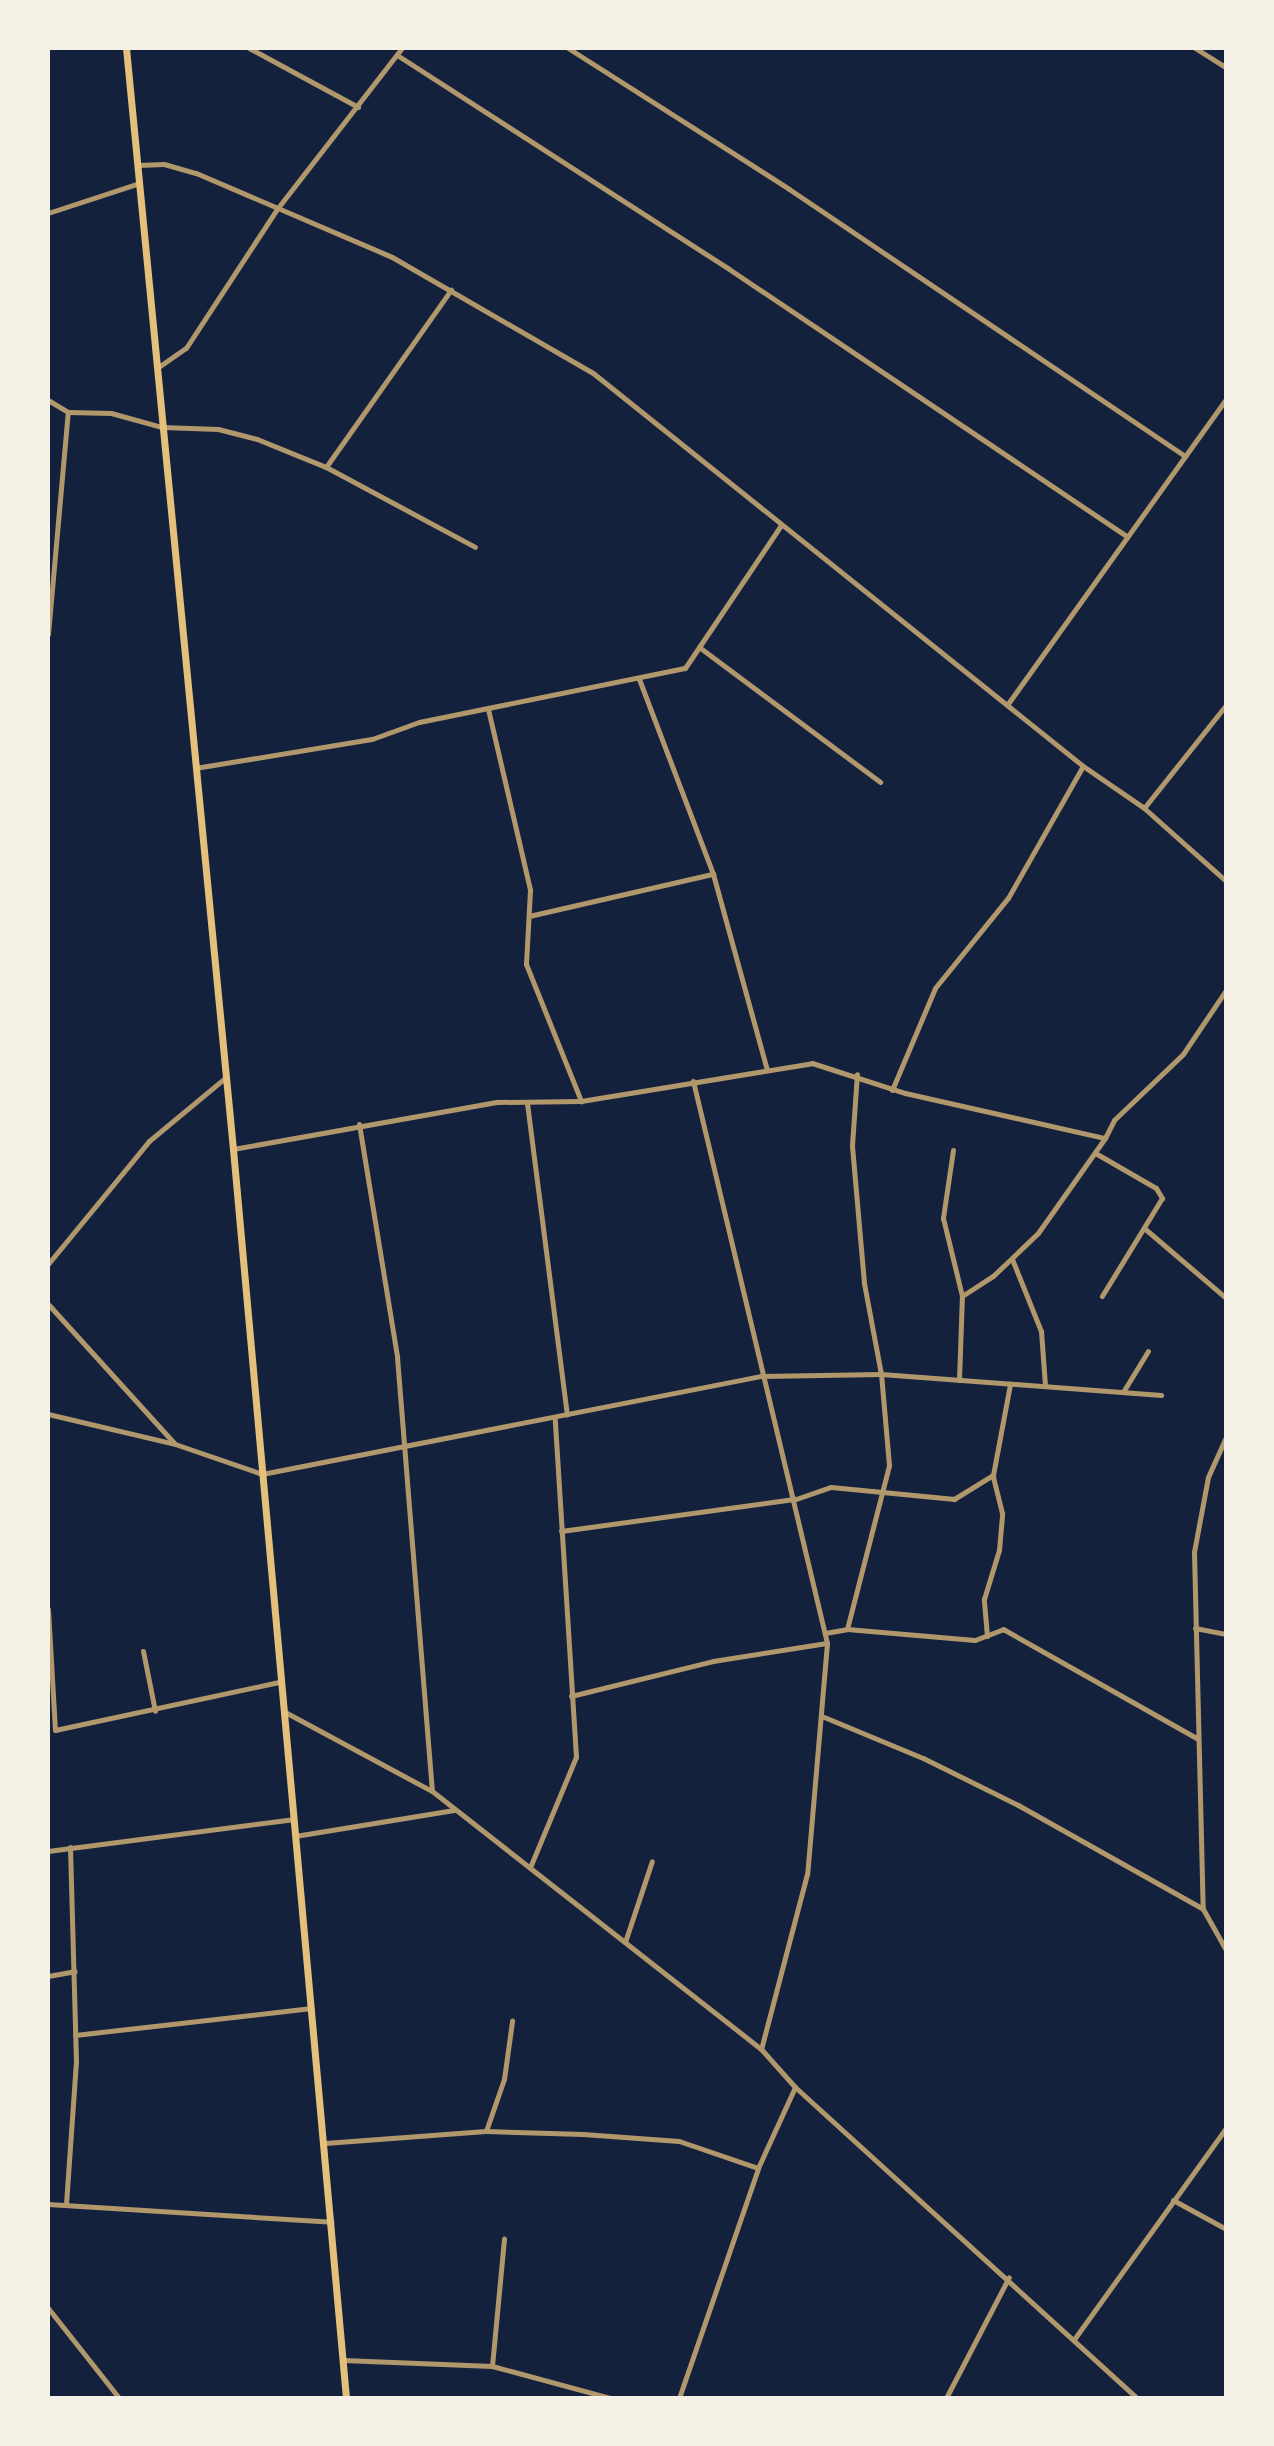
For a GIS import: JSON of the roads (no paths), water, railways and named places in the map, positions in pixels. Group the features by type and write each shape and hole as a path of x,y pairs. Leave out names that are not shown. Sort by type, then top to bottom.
{"main road":[{"path":"126,48 233,1149 346,2398"}],"street":[{"path":"249,48 358,107"},
{"path":"157,368 186,348 277,209 402,48"},
{"path":"568,48 789,189 1185,456"},
{"path":"1195,48 1226,67"},
{"path":"397,55 729,269 1127,536"},
{"path":"138,165 164,164 196,173 392,257 593,373 1083,766 1144,808 1226,881"},
{"path":"48,213 140,183"},
{"path":"326,467 451,290"},
{"path":"1007,705 1226,399"},
{"path":"48,400 68,412 111,413 162,427 218,429 326,467 475,547"},
{"path":"1219,408 1226,413"},
{"path":"48,634 68,412"},
{"path":"194,768 372,739 419,722 685,668 781,525"},
{"path":"699,647 880,782"},
{"path":"639,679 713,874 767,1070"},
{"path":"1144,808 1226,705"},
{"path":"488,709 530,890 526,964 581,1101"},
{"path":"892,1090 935,988 1008,898 1083,766"},
{"path":"529,916 713,874"},
{"path":"962,1296 1012,1259 1097,1154 1114,1120 1183,1054 1226,990"},
{"path":"233,1149 359,1124 498,1102 581,1101 812,1063 857,1074 892,1090 1105,1138"},
{"path":"847,1629 889,1465 881,1374 864,1283 852,1145 857,1074"},
{"path":"48,1264 149,1141 226,1077"},
{"path":"693,1081 761,1376 796,1499 827,1643 824,1717 807,1874 761,2049"},
{"path":"527,1103 567,1414"},
{"path":"359,1124 406,1445 432,1791"},
{"path":"953,1150 943,1218 962,1296 959,1380"},
{"path":"1097,1154 1161,1192 1144,1228 1102,1296"},
{"path":"1144,1228 1226,1298"},
{"path":"1012,1259 1041,1331 1045,1386"},
{"path":"48,1304 175,1444"},
{"path":"1123,1392 1148,1351"},
{"path":"48,1414 175,1444 262,1474 406,1445 555,1420 567,1414 761,1376 881,1374 1161,1395"},
{"path":"987,1636 984,1599 999,1550 1002,1513 993,1475 1010,1384"},
{"path":"531,1865 576,1757 555,1420"},
{"path":"1226,1437 1213,1461 1199,1515 1194,1552 1203,1909 1226,1950"},
{"path":"561,1531 796,1499 831,1487 883,1489 919,1498 954,1499 993,1475"},
{"path":"48,1609 48,1676 55,1730 279,1682"},
{"path":"1195,1628 1226,1634"},
{"path":"825,1633 847,1629 975,1640 1003,1629 1198,1739"},
{"path":"571,1696 713,1661 827,1643"},
{"path":"143,1651 155,1711"},
{"path":"283,1711 432,1791 531,1865 761,2049 795,2087 1009,2277 1137,2398"},
{"path":"824,1717 923,1758 1004,1799 1203,1909"},
{"path":"295,1836 454,1810"},
{"path":"48,1851 293,1819"},
{"path":"66,2204 75,2035 70,1847"},
{"path":"625,1942 652,1861"},
{"path":"48,1976 75,1971"},
{"path":"75,2035 312,2008"},
{"path":"486,2131 504,2079 512,2021"},
{"path":"679,2398 758,2168 795,2087"},
{"path":"1074,2338 1226,2128"},
{"path":"325,2143 486,2131 679,2141 758,2168"},
{"path":"1173,2200 1226,2229"},
{"path":"48,2204 332,2222"},
{"path":"492,2366 504,2239"},
{"path":"946,2398 1009,2277"},
{"path":"48,2308 119,2398"},
{"path":"343,2360 492,2366 611,2398"}]}
